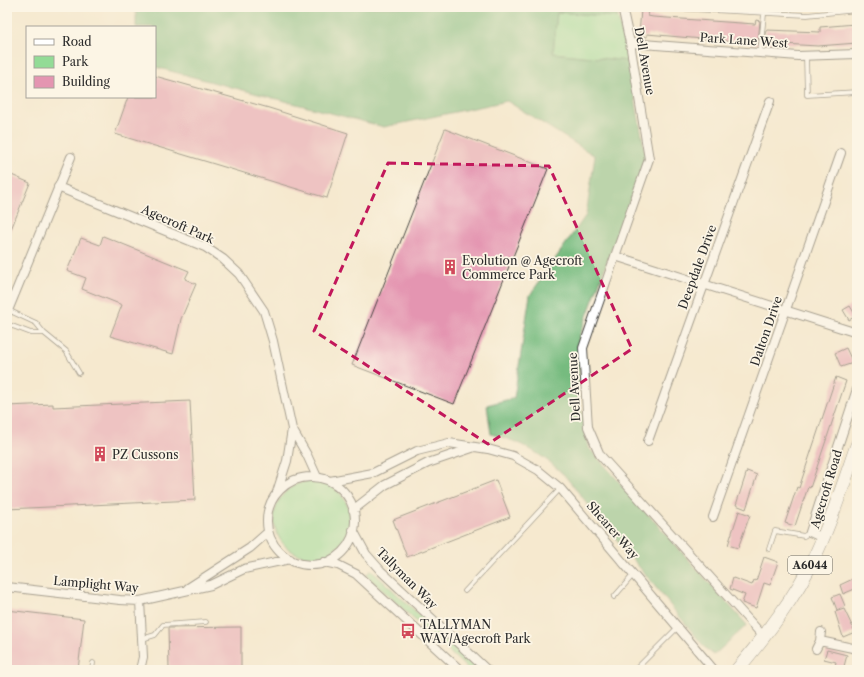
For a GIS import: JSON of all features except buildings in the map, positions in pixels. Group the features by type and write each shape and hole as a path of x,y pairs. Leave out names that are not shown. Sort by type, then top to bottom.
{"main road":[{"name":"Agecroft Road","path":"737,670 764,637 796,591 823,538 857,445"}],"street":[{"name":"Dell Avenue","path":"623,11 630,43 649,159 583,348 588,428 600,455 764,637"},
{"name":"Park Lane West","path":"630,43 760,54 806,56 857,54"},
{"name":"Deepdale Drive","path":"648,441 770,101"},
{"name":"Dalton Drive","path":"713,517 842,153"},
{"path":"8,312 71,157"},
{"name":"Agecroft Park","path":"58,187 205,247 223,259 239,274 264,311 273,341 292,429"},
{"path":"615,256 857,333"},
{"name":"Agecroft Road","path":"823,538 810,532 857,389"},
{"path":"292,429 307,455 317,477"},
{"path":"277,493 288,483 302,477 317,477 330,481 341,489 349,498 353,510 354,530 350,541 334,558 324,562 312,564 301,563 290,559 280,552 273,543 268,532 266,518 270,505 277,493 287,461 292,429"},
{"name":"Shearer Way","path":"330,481 373,473 417,451 450,443 500,452 526,462 544,474 560,488 711,667"},
{"path":"353,510 385,485 415,469 475,447"},
{"name":"Tallyman Way","path":"354,530 366,554 381,571 487,670"},
{"path":"182,592 250,548 268,532"},
{"name":"Lamplight Way","path":"7,587 140,601 211,585 244,569 290,559"},
{"path":"324,562 338,565 356,574 460,670"},
{"path":"140,601 144,657 140,670"},
{"path":"821,632 818,645 857,649"}],"lane":[{"path":"623,11 634,7"},
{"path":"654,7 764,14 807,15 857,10"},
{"path":"760,54 764,14"},
{"path":"806,56 807,95 857,92"},
{"path":"8,312 36,323 44,333 66,351 79,373"},
{"path":"7,324 31,333 44,333"},
{"path":"465,591 560,488"},
{"path":"769,549 775,531 804,536 810,532"},
{"path":"614,598 634,574"},
{"path":"142,639 155,635 163,625 206,622"},
{"path":"635,670 677,628"},
{"path":"92,670 93,663"}],"highlighted area":[{"path":"388,163 549,166 632,349 488,444 314,331"}],"green space":[{"path":"136,7 618,7 618,17 557,12 553,53 628,61 646,157 580,335 578,393 589,448 747,625 714,655 706,649 557,468 540,455 522,445 491,434 487,405 514,398 530,295 586,215 595,156 507,101 384,127 156,67 156,26 136,26"},
{"path":"557,12 618,17 628,61 553,53"},
{"path":"312,481 326,484 339,492 347,505 350,519 347,533 339,546 326,554 312,557 298,554 285,546 277,533 274,519 277,505 285,492 298,484"},
{"path":"371,570 479,670 469,670 366,575"}],"place":[{"name":"Evolution @ Agecroft Commerce Park","path":"450,267"},
{"name":"PZ Cussons","path":"100,454"},
{"name":"TALLYMAN WAY/Agecroft Park","path":"408,631"}]}
